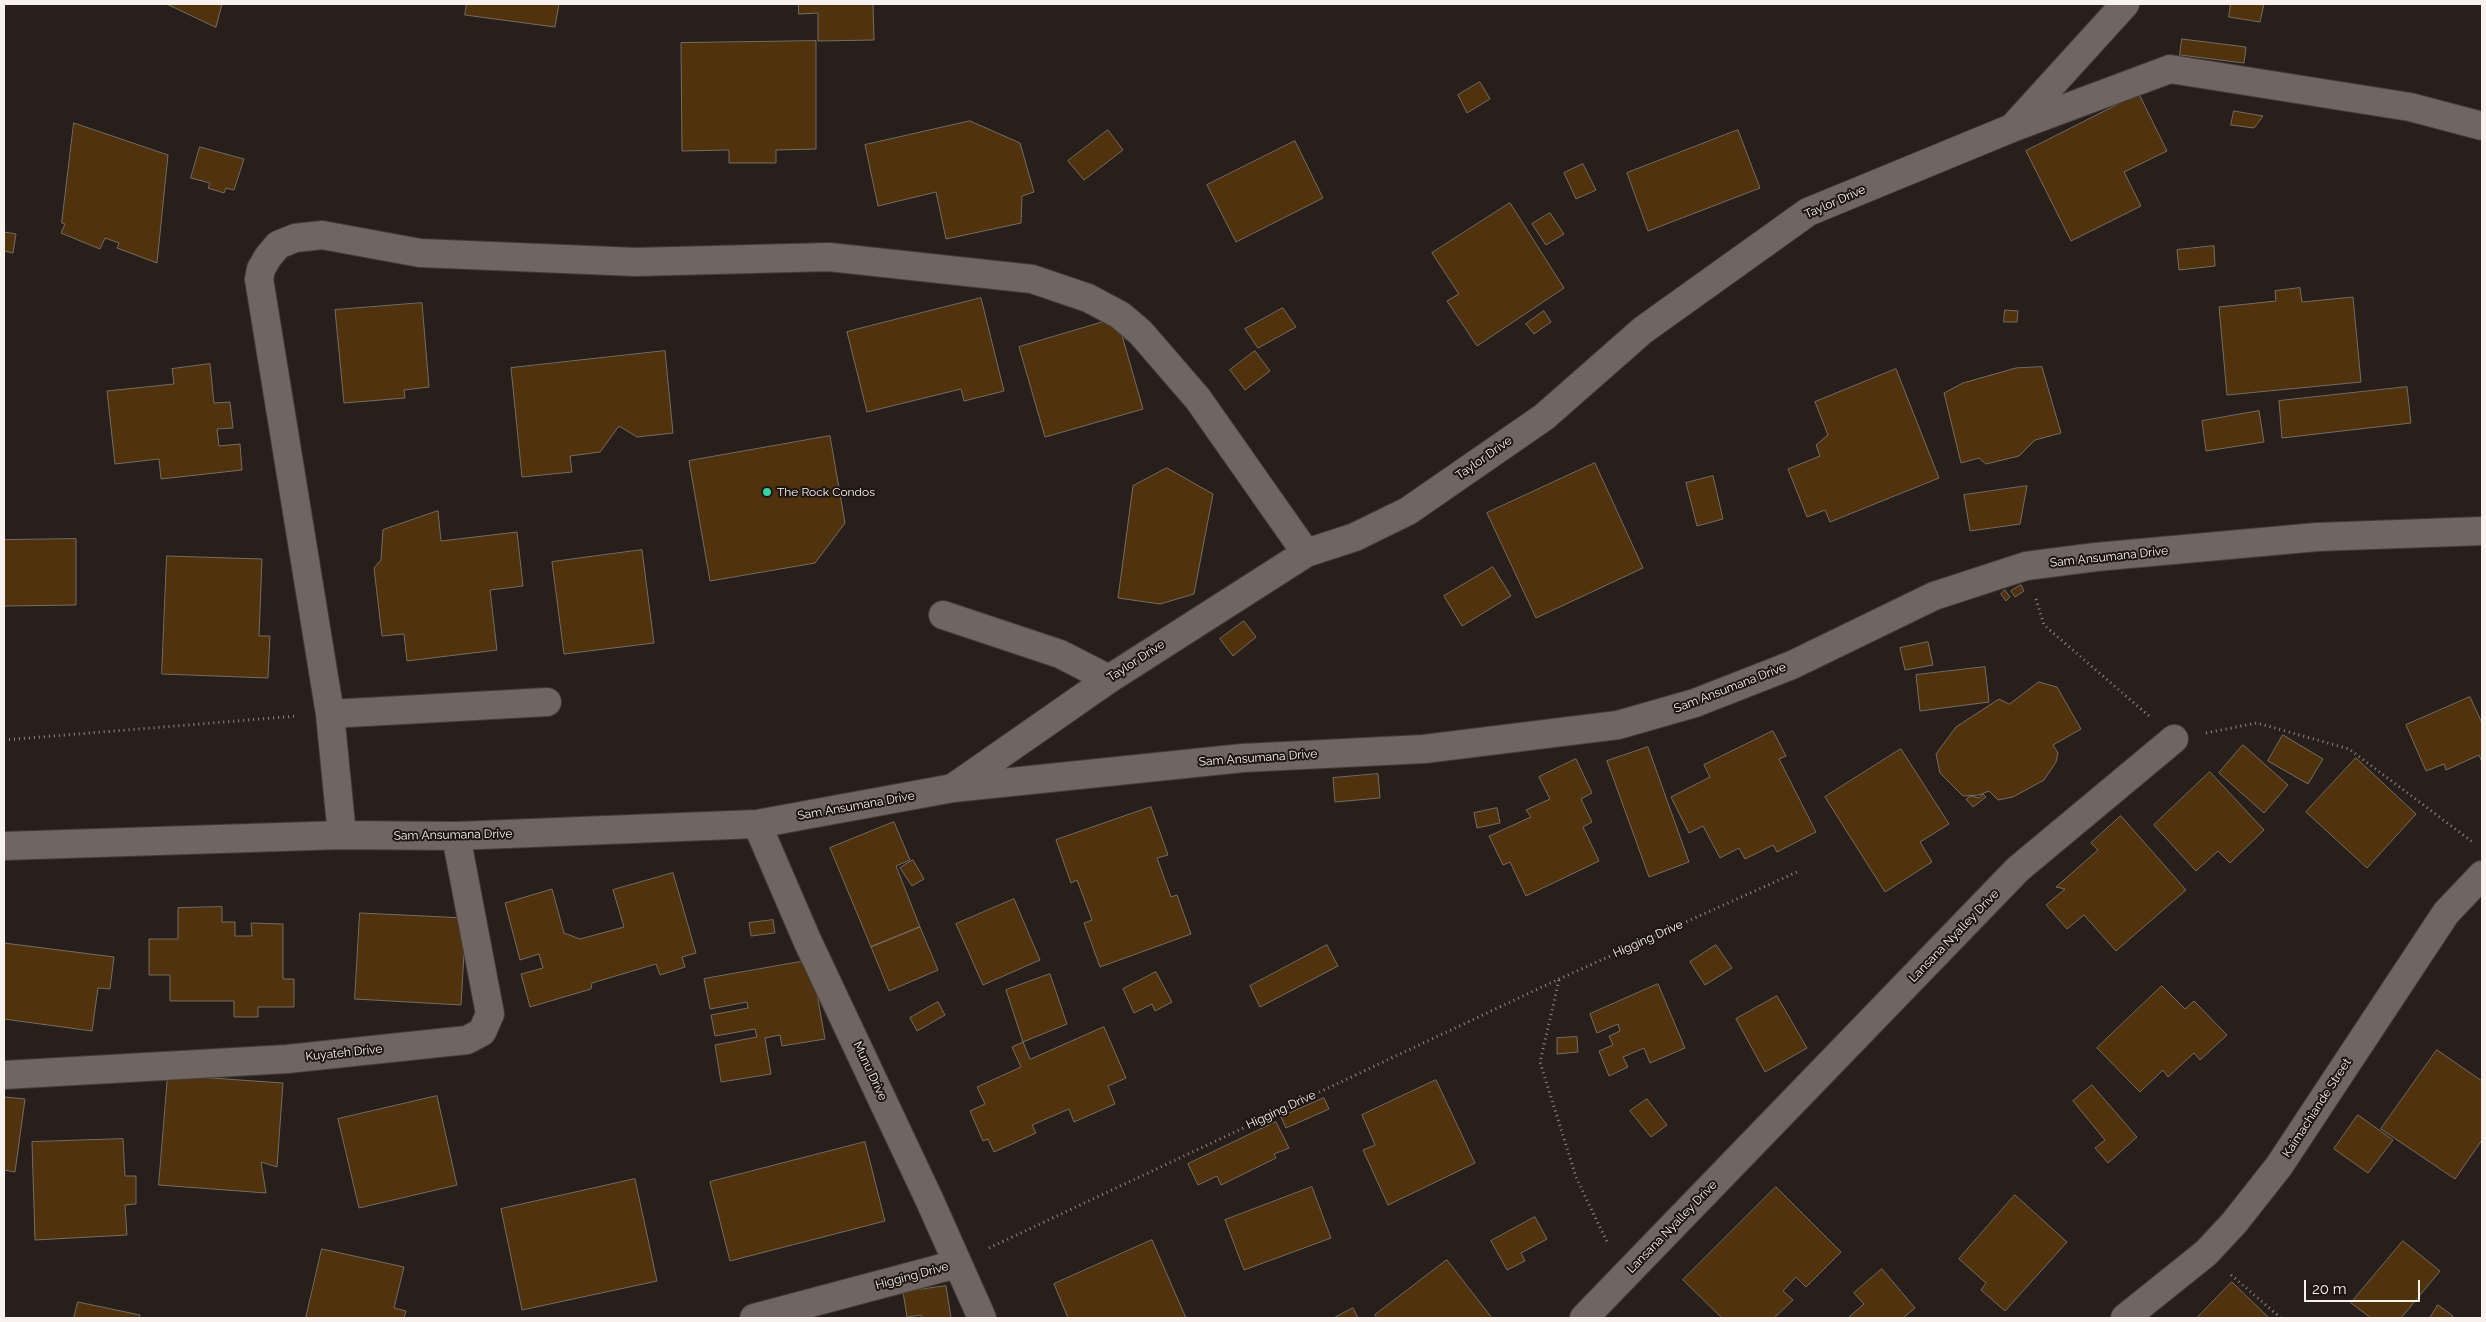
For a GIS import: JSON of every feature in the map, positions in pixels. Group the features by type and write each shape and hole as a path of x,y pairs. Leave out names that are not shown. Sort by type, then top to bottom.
{"street":[{"path":"2012,128 2125,4"},
{"name":"Taylor Drive","path":"953,788 1109,679 1306,553 1355,536 1408,512 1544,416 1642,330 1808,212 2012,128 2170,69 2410,107 2482,126"},
{"path":"342,836 330,714 259,279 261,269 271,252 278,246 295,238 322,235 420,253 636,262 829,257 1032,279 1088,298 1120,315 1141,333 1198,399 1306,553"},
{"name":"Sam Ansumana Drive","path":"4,846 342,836 456,836 757,824 953,788 1243,758 1424,750 1618,725 1695,704 1792,665 1934,596 2026,566 2096,557 2317,537 2482,531"},
{"path":"943,615 1060,654 1109,679"},
{"path":"330,714 546,702"},
{"name":"Lansana Nyalley Drive","path":"1584,1318 2018,869 2174,738"},
{"name":"Munu Drive","path":"757,824 807,940 925,1190 982,1318"},
{"name":"Kuyateh Drive","path":"4,1075 287,1059 467,1040 482,1032 490,1014 456,836"},
{"name":"Kaimachiande Street","path":"2125,1318 2206,1254 2279,1166 2446,913 2482,875"},
{"name":"Higging Drive","path":"754,1318 957,1264"}],"path":[{"path":"2026,566 2044,625 2174,738 2257,723 2350,749 2474,844"},
{"path":"4,740 330,714"},
{"name":"Higging Drive","path":"957,1264 1559,979 1797,872"},
{"path":"1559,979 1540,1062 1576,1177 1624,1278"},
{"path":"2206,1254 2282,1318"}],"building":[{"path":"167,4 222,4 216,27"},
{"path":"467,4 559,4 555,27 465,15"},
{"path":"799,4 873,4 874,40 818,41 818,13 799,14"},
{"path":"2231,4 2264,4 2260,22 2229,17"},
{"path":"2182,39 2246,47 2244,63 2180,55"},
{"path":"816,41 816,149 776,150 776,163 729,163 729,150 682,151 681,43"},
{"path":"1480,82 1490,99 1467,113 1458,95"},
{"path":"2139,94 2167,151 2124,172 2141,206 2071,241 2026,151"},
{"path":"2234,111 2263,116 2254,128 2231,125"},
{"path":"970,121 1020,143 1034,192 1022,196 1021,223 946,239 936,192 878,206 865,145"},
{"path":"74,123 168,155 157,263 117,248 119,243 105,238 100,249 61,233 65,224 62,223"},
{"path":"1108,130 1123,150 1084,180 1068,161"},
{"path":"1738,130 1760,188 1648,231 1627,173"},
{"path":"1295,141 1323,198 1236,242 1207,185"},
{"path":"200,147 244,159 234,190 226,188 224,193 208,188 210,183 191,178"},
{"path":"1583,164 1596,190 1576,199 1564,173"},
{"path":"1510,203 1564,288 1477,346 1447,301 1459,294 1432,253"},
{"path":"1550,213 1564,234 1546,245 1532,224"},
{"path":"4,232 16,234 13,253 4,251"},
{"path":"2214,246 2215,266 2179,270 2177,250"},
{"path":"2300,288 2302,302 2353,297 2361,382 2227,395 2219,307 2276,301 2275,291"},
{"path":"981,298 1004,391 964,401 961,389 867,412 847,332"},
{"path":"422,303 429,387 404,390 405,398 344,403 335,310"},
{"path":"1283,308 1296,327 1258,348 1245,329"},
{"path":"2005,310 2018,311 2017,322 2004,322"},
{"path":"1544,311 1551,322 1534,334 1526,324"},
{"path":"1117,318 1143,409 1045,437 1019,347"},
{"path":"665,351 673,433 637,437 619,426 600,452 570,456 572,472 522,477 511,368"},
{"path":"1255,351 1270,371 1245,390 1230,370"},
{"path":"210,364 214,403 230,402 233,428 217,429 219,446 240,444 242,470 161,479 159,459 115,464 107,391 174,384 172,369"},
{"path":"2042,367 2061,433 2035,440 2019,456 1986,464 1979,458 1961,463 1944,393 1963,383 2016,368"},
{"path":"1896,369 1939,478 1830,522 1825,510 1807,517 1788,469 1820,456 1816,445 1828,435 1815,402"},
{"path":"2407,387 2411,423 2282,438 2279,401"},
{"path":"2259,411 2264,442 2206,451 2202,421"},
{"name":"The Rock Condos","path":"830,436 845,523 815,563 710,581 689,461"},
{"path":"1595,463 1643,568 1536,618 1487,513"},
{"path":"1167,468 1213,494 1194,594 1160,604 1118,598 1133,486"},
{"path":"1713,476 1723,519 1697,526 1686,483"},
{"path":"2027,486 2020,524 1970,531 1964,495"},
{"path":"438,511 441,541 517,532 523,586 490,590 497,650 407,661 404,634 382,636 374,568 381,560 383,530"},
{"path":"76,539 76,605 4,606 4,540"},
{"path":"642,550 654,643 564,654 552,562"},
{"path":"167,556 262,559 259,636 270,636 268,678 162,674"},
{"path":"1493,567 1511,596 1462,626 1444,596"},
{"path":"2021,585 2024,591 2015,597 2011,591"},
{"path":"2005,590 2010,597 2006,601 2001,594"},
{"path":"1244,621 1256,637 1233,656 1220,639"},
{"path":"1928,642 1933,665 1905,670 1900,648"},
{"path":"1985,667 1989,702 1920,711 1916,675"},
{"path":"2039,682 2057,687 2081,729 2053,745 2058,753 2056,762 2044,780 2013,797 1998,800 1989,791 1979,795 1963,796 1940,773 1936,754 1956,727 1999,699 2009,704"},
{"path":"2470,697 2482,723 2482,762 2479,755 2446,770 2444,764 2426,771 2406,725"},
{"path":"1773,731 1786,756 1779,759 1816,832 1777,852 1773,845 1745,859 1739,848 1720,858 1703,826 1689,833 1671,797 1710,777 1704,765"},
{"path":"2283,735 2323,759 2308,784 2268,761"},
{"path":"2243,745 2288,785 2264,813 2219,773"},
{"path":"1648,747 1689,862 1649,877 1607,761"},
{"path":"1901,749 1949,824 1920,842 1932,862 1885,892 1825,797"},
{"path":"2356,758 2416,814 2367,868 2306,812"},
{"path":"1576,759 1592,793 1581,799 1592,822 1583,827 1599,861 1526,896 1510,862 1503,865 1489,836 1531,817 1526,810 1550,799 1539,777"},
{"path":"2210,772 2264,830 2230,863 2218,851 2196,871 2154,825"},
{"path":"1378,774 1380,798 1335,802 1333,778"},
{"path":"1983,794 1986,797 1973,807 1966,799 1971,796 1979,798"},
{"path":"1151,807 1168,855 1157,858 1171,897 1177,895 1191,934 1100,967 1084,923 1092,920 1077,880 1071,883 1056,840"},
{"path":"1497,808 1500,823 1477,828 1474,813"},
{"path":"2121,816 2186,890 2116,951 2084,915 2067,929 2046,905 2065,889 2056,887 2098,850 2091,843"},
{"path":"894,822 910,860 896,866 920,927 871,947 830,848"},
{"path":"913,860 924,879 912,886 900,868"},
{"path":"673,873 696,953 682,957 685,967 660,975 656,964 592,983 591,989 530,1007 521,974 543,968 539,954 520,960 505,903 552,889 564,933 580,939 624,927 613,890"},
{"path":"1014,899 1040,960 983,985 956,924"},
{"path":"222,907 222,922 235,922 235,936 252,936 251,923 283,924 283,979 294,979 294,1007 258,1007 258,1017 234,1017 234,1001 170,1001 170,975 149,975 149,939 178,939 178,908"},
{"path":"360,913 466,918 461,1005 355,999"},
{"path":"773,920 775,933 751,936 749,923"},
{"path":"920,927 938,970 889,991 871,947"},
{"path":"4,943 114,957 110,989 98,988 92,1031 4,1019"},
{"path":"1327,945 1338,966 1260,1007 1250,986"},
{"path":"1716,945 1732,968 1705,985 1690,962"},
{"path":"811,960 825,1039 782,1046 780,1035 765,1038 771,1074 721,1082 715,1045 757,1037 755,1029 715,1036 711,1015 748,1008 747,1002 710,1009 704,979"},
{"path":"1156,972 1172,1002 1155,1011 1152,1004 1134,1013 1123,989"},
{"path":"1050,974 1067,1024 1023,1042 1006,990"},
{"path":"1658,984 1685,1048 1650,1063 1644,1048 1623,1057 1628,1067 1609,1076 1599,1051 1613,1045 1609,1036 1620,1031 1618,1024 1597,1033 1590,1014"},
{"path":"2162,986 2185,1009 2194,1001 2227,1035 2200,1060 2194,1053 2168,1077 2163,1070 2140,1092 2097,1048"},
{"path":"1777,996 1807,1048 1765,1072 1736,1019"},
{"path":"938,1002 945,1015 917,1031 910,1018"},
{"path":"1104,1027 1126,1078 1108,1086 1115,1104 1074,1122 1069,1109 1032,1125 1036,1133 994,1152 988,1139 983,1141 970,1111 985,1104 977,1087 1021,1067 1012,1047 1023,1042 1030,1059"},
{"path":"1577,1037 1578,1052 1557,1054 1557,1038"},
{"path":"2437,1050 2482,1081 2482,1140 2455,1179 2381,1129"},
{"path":"168,1075 283,1083 277,1167 261,1162 266,1193 159,1185"},
{"path":"1436,1080 1475,1163 1388,1205 1363,1150 1375,1145 1362,1115"},
{"path":"2092,1085 2137,1137 2108,1163 2095,1148 2105,1140 2073,1101"},
{"path":"437,1096 457,1185 359,1208 338,1119"},
{"path":"4,1097 25,1099 15,1172 4,1170"},
{"path":"1324,1098 1329,1109 1286,1128 1281,1117"},
{"path":"1647,1099 1667,1125 1651,1137 1630,1111"},
{"path":"2358,1115 2393,1140 2368,1173 2334,1149"},
{"path":"1276,1122 1289,1148 1274,1154 1276,1158 1221,1185 1217,1176 1198,1185 1188,1164"},
{"path":"123,1139 125,1176 136,1176 136,1204 125,1205 127,1235 35,1240 32,1142"},
{"path":"865,1142 885,1221 730,1261 710,1182"},
{"path":"635,1179 657,1281 522,1310 501,1209"},
{"path":"1312,1187 1331,1238 1244,1270 1225,1220"},
{"path":"1776,1187 1841,1252 1806,1287 1796,1277 1783,1291 1793,1300 1774,1318 1722,1318 1683,1280"},
{"path":"2015,1195 2067,1242 2005,1311 1981,1290 1986,1283 1959,1259"},
{"path":"1535,1217 1547,1239 1521,1253 1525,1261 1507,1270 1491,1241"},
{"path":"1152,1240 1186,1318 1068,1318 1054,1284"},
{"path":"2403,1241 2440,1271 2401,1318 2371,1318 2351,1303"},
{"path":"322,1249 404,1267 394,1308 406,1311 404,1318 306,1318"},
{"path":"1447,1260 1492,1318 1377,1318 1375,1315"},
{"path":"1882,1269 1915,1308 1903,1318 1849,1317 1864,1304 1854,1293"},
{"path":"2232,1282 2269,1318 2197,1318"},
{"path":"946,1286 951,1318 922,1318 921,1315 907,1317 903,1292"},
{"path":"78,1302 140,1315 139,1318 74,1318"},
{"path":"2438,1305 2453,1316 2451,1318 2430,1318"},
{"path":"1353,1308 1358,1318 1334,1318"}],"place":[{"name":"The Rock Condos","path":"767,492"}]}
